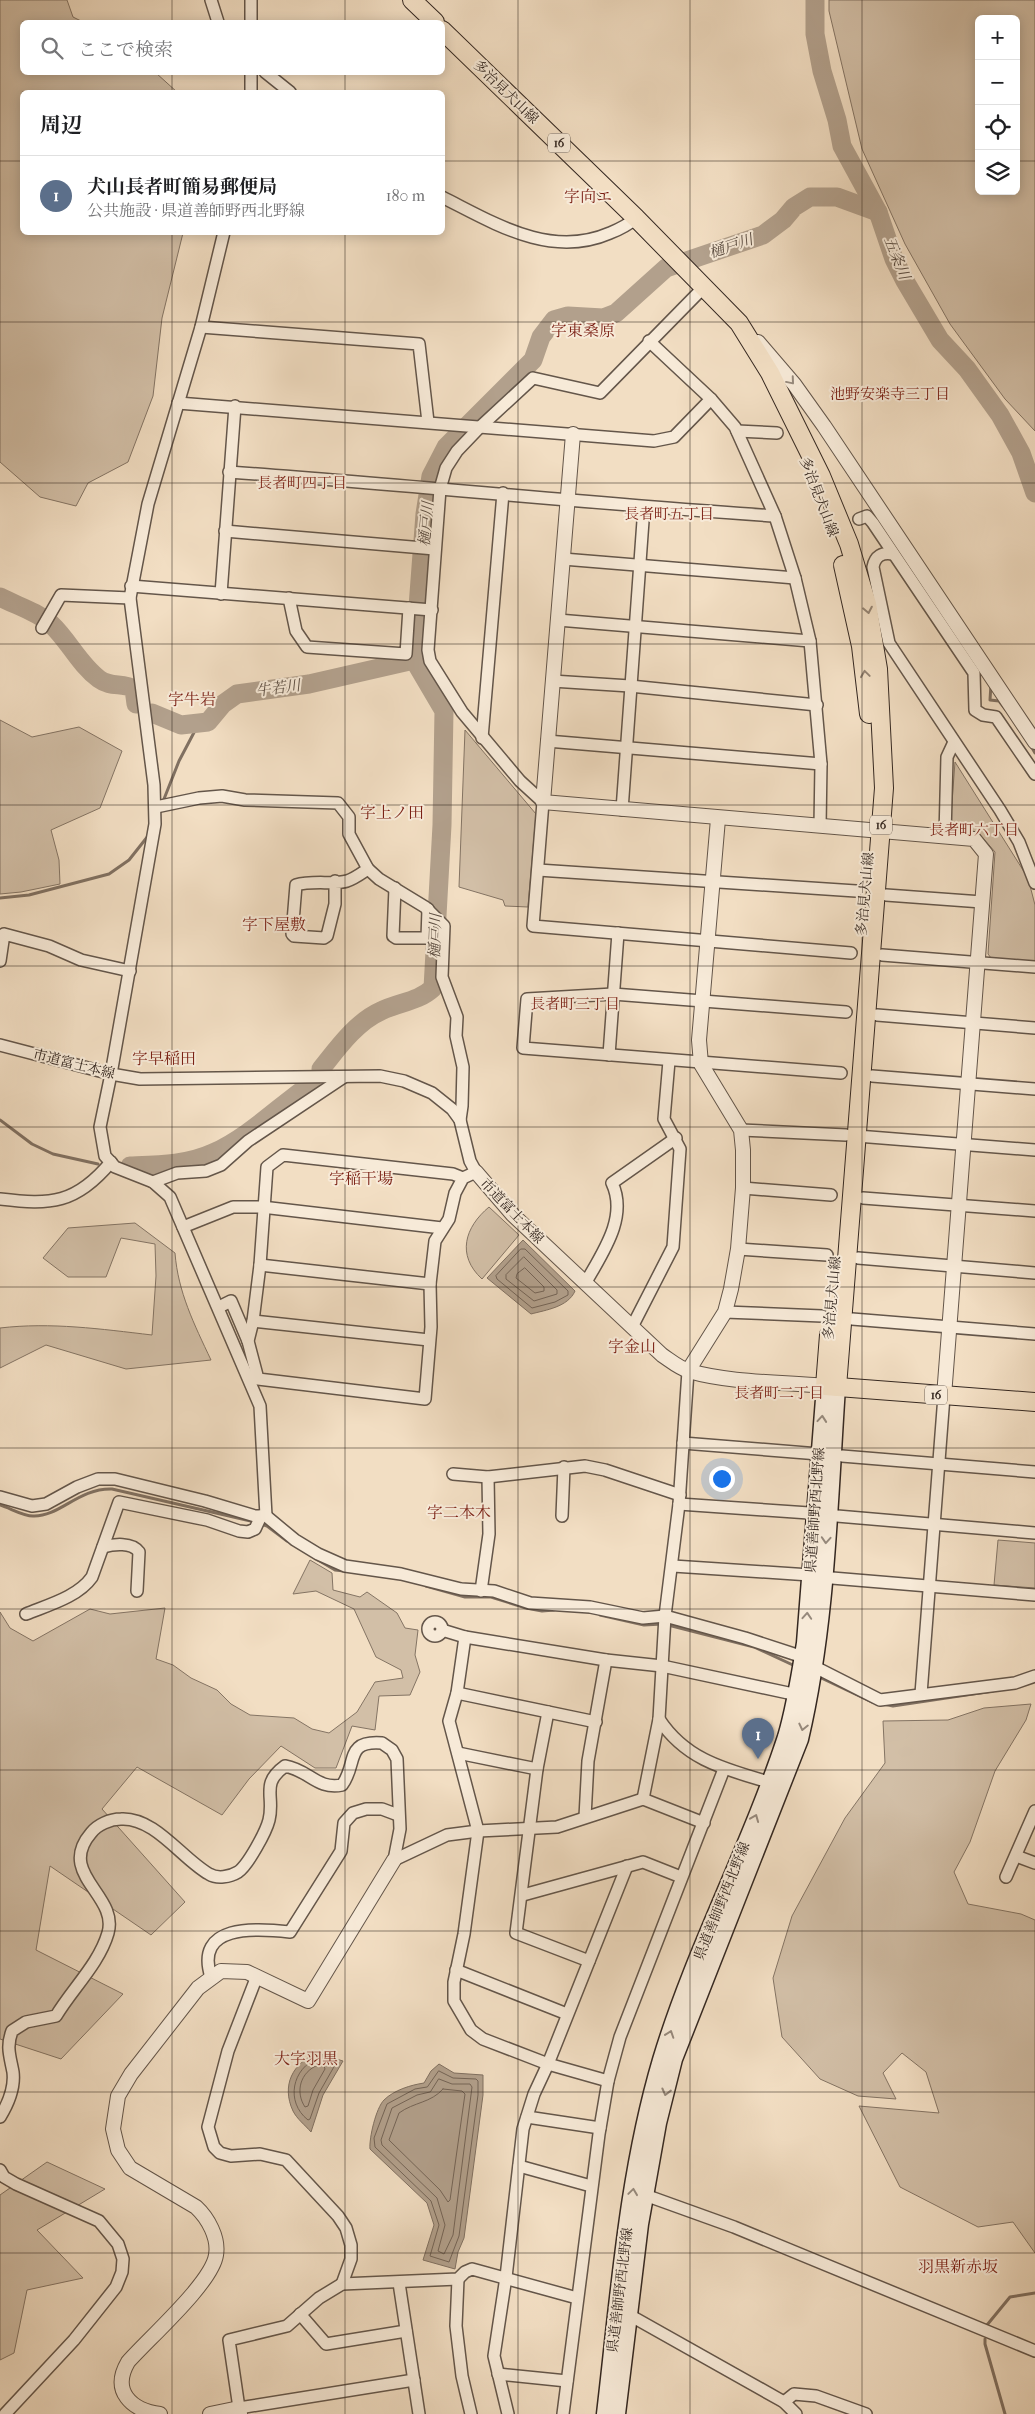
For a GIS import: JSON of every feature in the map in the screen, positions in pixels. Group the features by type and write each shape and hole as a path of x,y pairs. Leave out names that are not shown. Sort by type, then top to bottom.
{"main road":[{"path":"412,0 433,20"},
{"name":"多治見犬山線","path":"445,33 636,218 718,302 723,304 746,333 770,373 789,430"},
{"name":"多治見犬山線","path":"718,302 719,307 750,352 826,509 856,617 868,692 876,831 831,1386"},
{"name":"16","path":"831,1386 1035,1402"},
{"name":"県道善師野西北野線","path":"617,2414 623,2312 639,2151 661,2060 700,1956 776,1784 800,1739 808,1669 810,1575 819,1454 831,1386"},
{"name":"県道善師野西北野線","path":"808,1669 819,1637 831,1386"},
{"name":"県道善師野西北野線","path":"605,2414 658,2123 674,2059 776,1784"}],"street":[{"path":"211,0 217,20"},
{"path":"251,0 251,20"},
{"path":"251,75 251,90"},
{"path":"268,75 287,90"},
{"path":"445,198 512,232 550,242 595,240 628,225 636,218"},
{"path":"26,1614 58,1601 87,1585 92,1577 119,1502 207,1520 248,1532 255,1529 263,1516 260,1406 219,1307 170,1197 153,1182 115,1167 110,1162 105,1156 100,1126 154,836 156,808 130,598 148,504 201,327 223,235"},
{"path":"704,287 600,392 533,378 457,451 446,468 440,489 434,549 432,610 428,650 430,661 462,712 520,781 543,802 718,819 974,839 986,854 921,1694"},
{"path":"201,327 419,344 428,422"},
{"path":"746,333 755,340 794,384 824,426 1035,742"},
{"path":"650,341 725,414 736,431 775,516 795,578 810,641 818,705 821,764 820,826"},
{"path":"178,403 235,406 334,417 428,422 479,428 654,441 674,437 711,399"},
{"path":"221,594 235,406"},
{"path":"736,431 789,430 824,426"},
{"path":"573,434 533,926 851,952"},
{"path":"229,472 503,493 644,507 775,516"},
{"path":"482,738 503,493"},
{"path":"622,810 644,507"},
{"path":"859,519 867,516 974,673 975,710 983,715 996,717 1035,774"},
{"path":"225,531 434,549"},
{"path":"893,554 879,555 873,567 889,643 1000,810 1019,842 1035,883"},
{"path":"564,560 795,578"},
{"path":"132,586 432,610"},
{"path":"42,628 61,595 130,598"},
{"path":"289,598 296,631 307,647 406,654 410,608"},
{"path":"558,620 810,641"},
{"path":"552,680 818,705"},
{"path":"547,741 821,764"},
{"path":"944,836 947,757 954,742"},
{"path":"156,808 199,798 222,796 265,801 338,803 349,816 349,834 368,869 378,879 430,911 444,926 442,977 457,1017 456,1036 463,1067 460,1120"},
{"path":"642,1799 660,1720 664,1632 673,1566 688,1371 725,1312 732,1289 738,1249 743,1150 741,1130 702,1064 699,1040 718,819"},
{"path":"335,881 335,904 327,936 324,938 294,936 292,934 296,885 335,881 347,881 368,869"},
{"path":"538,870 856,891"},
{"path":"394,888 393,936 396,938 427,938 430,911"},
{"path":"886,895 982,902"},
{"path":"609,1056 618,933"},
{"path":"0,961 4,934 49,946 81,960 130,971"},
{"path":"882,955 1035,967"},
{"path":"841,1073 702,1064 523,1048 527,999 613,994 846,1012"},
{"path":"877,1015 1035,1028"},
{"name":"市道富士本線","path":"0,1045 111,1074 168,1080 380,1076 419,1086 442,1100 460,1120 470,1161 469,1175 586,1282 662,1355 688,1371 717,1377 831,1386"},
{"path":"632,1327 673,1247 680,1149 676,1138 664,1119 669,1060"},
{"path":"872,1076 1035,1089"},
{"path":"153,1182 176,1173 206,1171 221,1165 248,1141 344,1077"},
{"path":"741,1130 851,1135 1035,1150"},
{"path":"586,1282 613,1233 617,1195 612,1183 676,1138"},
{"path":"248,1340 253,1321 260,1265 262,1207 267,1167 283,1155 469,1175"},
{"path":"0,1199 43,1203 62,1198 81,1190 96,1180 110,1162"},
{"path":"219,1307 231,1301 248,1340 258,1379 425,1399 430,1284 435,1241 449,1219 455,1193 469,1175"},
{"path":"742,1188 831,1195"},
{"path":"863,1198 1035,1211"},
{"path":"183,1227 233,1208 262,1207 442,1228"},
{"path":"738,1249 827,1255"},
{"path":"858,1258 1035,1273"},
{"path":"260,1265 430,1284"},
{"path":"725,1312 822,1316"},
{"path":"852,1319 1035,1334"},
{"path":"253,1321 429,1340"},
{"path":"683,1443 819,1454"},
{"path":"842,1456 1035,1472"},
{"path":"453,1474 488,1477 585,1466 605,1470 679,1500 809,1514"},
{"path":"562,1516 564,1467"},
{"path":"481,1591 489,1534 488,1477"},
{"path":"0,1497 32,1506 39,1505 98,1479 115,1479 263,1516 294,1540 318,1554 345,1566 402,1574 461,1590 494,1591 530,1603 590,1607 643,1618 666,1616 745,1638 808,1669 880,1700 1015,1683 1035,1676"},
{"path":"837,1516 1035,1532"},
{"path":"103,1547 122,1544 137,1548 140,1552 137,1591"},
{"path":"673,1566 810,1575"},
{"path":"832,1578 1035,1595"},
{"path":"442,1630 465,1637 606,1660 662,1666 793,1694"},
{"path":"465,1637 457,1693 449,1721 478,1831 464,1934 456,1970 454,2001 471,2030 495,2045 548,2064 608,2081"},
{"path":"585,1817 588,1761 606,1660"},
{"path":"457,1693 596,1722"},
{"path":"548,1712 537,1769 523,1895 516,1932 589,1961"},
{"path":"660,1720 668,1733 701,1760 776,1784"},
{"path":"0,2117 12,2091 13,2074 8,2050 12,2031 26,2022 56,2016 92,1963 109,1931 106,1912 81,1870 80,1855 85,1840 94,1829 115,1819 139,1820 182,1851 210,1875 223,1877 238,1872 251,1856 261,1837 269,1820 270,1782 274,1774 285,1766 304,1772 321,1785 332,1787 342,1785 350,1770 354,1751 362,1744 382,1743 392,1750 397,1759 400,1829 394,1860 308,2001 257,1976 233,1970 222,1971 198,1988 131,2074 118,2096 113,2128 118,2150 130,2168 196,2207 203,2214 216,2240 216,2255 209,2272 195,2290 128,2362 123,2370 122,2385 126,2398 132,2406 147,2412 160,2414"},
{"path":"458,1753 537,1769"},
{"path":"563,2414 591,2186 608,2081 620,2037 724,1768"},
{"path":"394,1860 447,1835 478,1831 529,1830 557,1827 642,1799 704,1823"},
{"path":"211,1977 207,1963 210,1948 220,1936 241,1931 290,1932 341,1851 344,1823 353,1813 366,1808 382,1809 398,1815"},
{"path":"1006,1877 1035,1811"},
{"path":"1016,1856 1035,1863"},
{"path":"523,1895 643,1862 681,1877"},
{"path":"508,2414 494,2356 506,2277 523,2129 534,2094 548,2064 627,1866"},
{"path":"456,1970 567,2014"},
{"path":"257,1976 228,2051 208,2127 210,2137 214,2147 220,2154 231,2156 260,2154 286,2160 338,2216 346,2228 351,2245 351,2260 342,2284"},
{"path":"527,2117 600,2128"},
{"path":"519,2166 591,2186"},
{"path":"0,2170 4,2177 16,2184 99,2221 118,2244 123,2260 122,2272 111,2293 74,2340 5,2414"},
{"path":"645,2195 734,2228 1035,2351"},
{"path":"471,2414 462,2376 456,2326 458,2280 465,2272 472,2269 577,2298"},
{"path":"240,2411 229,2340 287,2326 319,2298 342,2284 458,2280"},
{"path":"399,2283 419,2414"},
{"path":"623,2312 784,2402 796,2414"},
{"path":"300,2314 326,2344 406,2332"},
{"path":"498,2374 567,2381"},
{"path":"210,2414 240,2411 414,2380"},
{"path":"784,2402 794,2394 816,2396 866,2414"}],"shaded area":[{"path":"0,0 67,0 73,17 79,20 20,20 20,75 158,75 175,90 20,90 20,235 183,235 162,318 153,396 128,462 88,483 76,506 40,497 0,462"},
{"path":"829,0 1035,0 1035,431 1005,399 950,324 905,244 862,149 829,11"},
{"path":"0,720 32,737 79,727 122,751 100,808 51,830 59,860 60,884 0,894"},
{"path":"465,730 536,814 528,907 505,906 503,900 459,887"},
{"path":"955,762 1028,878 1035,905 1035,962 991,958 988,954 995,852 978,832 950,829"},
{"path":"489,1207 519,1235 482,1279 474,1270 466,1251 469,1232 474,1223"},
{"path":"135,1223 175,1253 183,1295 211,1360 126,1369 46,1345 0,1368 0,1328 57,1326 152,1335 156,1276 155,1244 121,1238 106,1277 68,1277 43,1258 68,1228"},
{"path":"998,1540 1035,1543 1035,1588 994,1585"},
{"path":"310,1560 332,1573 333,1590 360,1597 367,1592 397,1613 405,1628 418,1630 415,1655 420,1672 410,1695 379,1696 375,1730 352,1726 336,1768 315,1768 281,1746 249,1779 222,1815 137,1767 102,1809 185,1902 151,1935 50,1866 36,1950 123,1994 61,2059 0,2039 0,1612 10,1628 33,1641 90,1609 110,1614 165,1608 156,1659 173,1665 191,1678 217,1690 231,1704 250,1715 294,1718 312,1729 329,1733 357,1712 375,1682 403,1678 401,1670 376,1657 354,1609 316,1591 293,1594"},
{"path":"1031,1704 1026,1720 995,1771 970,1842 954,1872 968,1904 1021,1914 1035,1920 1035,2253 1013,2222 978,2227 900,2187 859,2106 939,2113 926,2072 902,2053 883,2073 896,2099 858,2096 820,2079 782,2037 773,1978 792,1916 845,1818 885,1763 883,1721 948,1720 984,1708"},
{"path":"47,2162 105,2189 37,2230 83,2278 27,2290 14,2353 0,2360 0,2195"}],"water":[{"path":"523,1240 575,1291 567,1301 556,1307 531,1314 487,1278"},
{"path":"317,2053 343,2061 323,2095 311,2132 293,2111 288,2092 289,2084 296,2069 301,2063"},
{"path":"439,2064 454,2073 483,2075 483,2095 464,2238 458,2252 455,2269 423,2260 434,2225 427,2203 370,2149 378,2109 384,2100 403,2088 424,2083 431,2071"}],"waterway":[{"name":"五条川","path":"815,0 815,34 822,71 837,120 842,146 878,212 894,259 905,281 940,340 967,369 1000,415 1021,453 1035,493"},
{"name":"樋戸川","path":"321,1069 340,1045 363,1022 381,1011 415,999 433,988 442,825 444,711 414,660 425,514 431,476 446,447 533,360 541,337 554,320 568,316 603,318 616,313 666,268 763,235 783,220 794,207 810,197 837,197 878,212"},
{"name":"牛若川","path":"0,597 45,619 92,673 103,682 134,689 136,704"},
{"name":"牛若川","path":"152,713 181,725 208,722 223,704 237,694 309,684 414,660"},
{"path":"991,684 990,700 999,701 1006,710"},
{"path":"164,799 179,761 199,723"},
{"path":"1031,746 1035,753"},
{"path":"0,898 29,895 109,874 129,860 148,836"},
{"name":"樋戸川","path":"130,1166 183,1162 213,1153 239,1139 311,1084"},
{"name":"樋戸川","path":"0,1120 32,1144 53,1154 98,1164"},
{"path":"0,1505 25,1515 43,1515 89,1493 112,1489 255,1522"},
{"path":"261,1524 267,1526 287,1541"},
{"path":"318,1560 335,1570 344,1571"},
{"path":"426,1586 465,1597 491,1597 526,1608 542,1611 554,1610"},
{"path":"600,1615 644,1625 662,1624"},
{"path":"668,1625 754,1647 795,1666"},
{"path":"817,1676 872,1702"},
{"path":"883,1704 893,1706 993,1691"},
{"path":"987,2325 1010,2297 1035,2293"},
{"path":"985,2339 1005,2414"}],"place":[{"name":"犬山長者町簡易郵便局","path":"758,1759"}],"district":[{"name":"字向エ","path":"588,196"},
{"name":"字東桑原","path":"583,330"},
{"name":"池野安楽寺三丁目","path":"890,394"},
{"name":"長者町四丁目","path":"302,483"},
{"name":"長者町五丁目","path":"669,514"},
{"name":"字牛岩","path":"192,699"},
{"name":"字上ノ田","path":"392,812"},
{"name":"長者町六丁目","path":"974,830"},
{"name":"字下屋敷","path":"274,924"},
{"name":"長者町三丁目","path":"575,1004"},
{"name":"字早稲田","path":"164,1058"},
{"name":"字稲干場","path":"361,1178"},
{"name":"字金山","path":"632,1346"},
{"name":"長者町二丁目","path":"779,1393"},
{"name":"字二本木","path":"459,1512"},
{"name":"大字羽黒","path":"306,2058"},
{"name":"羽黒新赤坂","path":"958,2266"}]}
